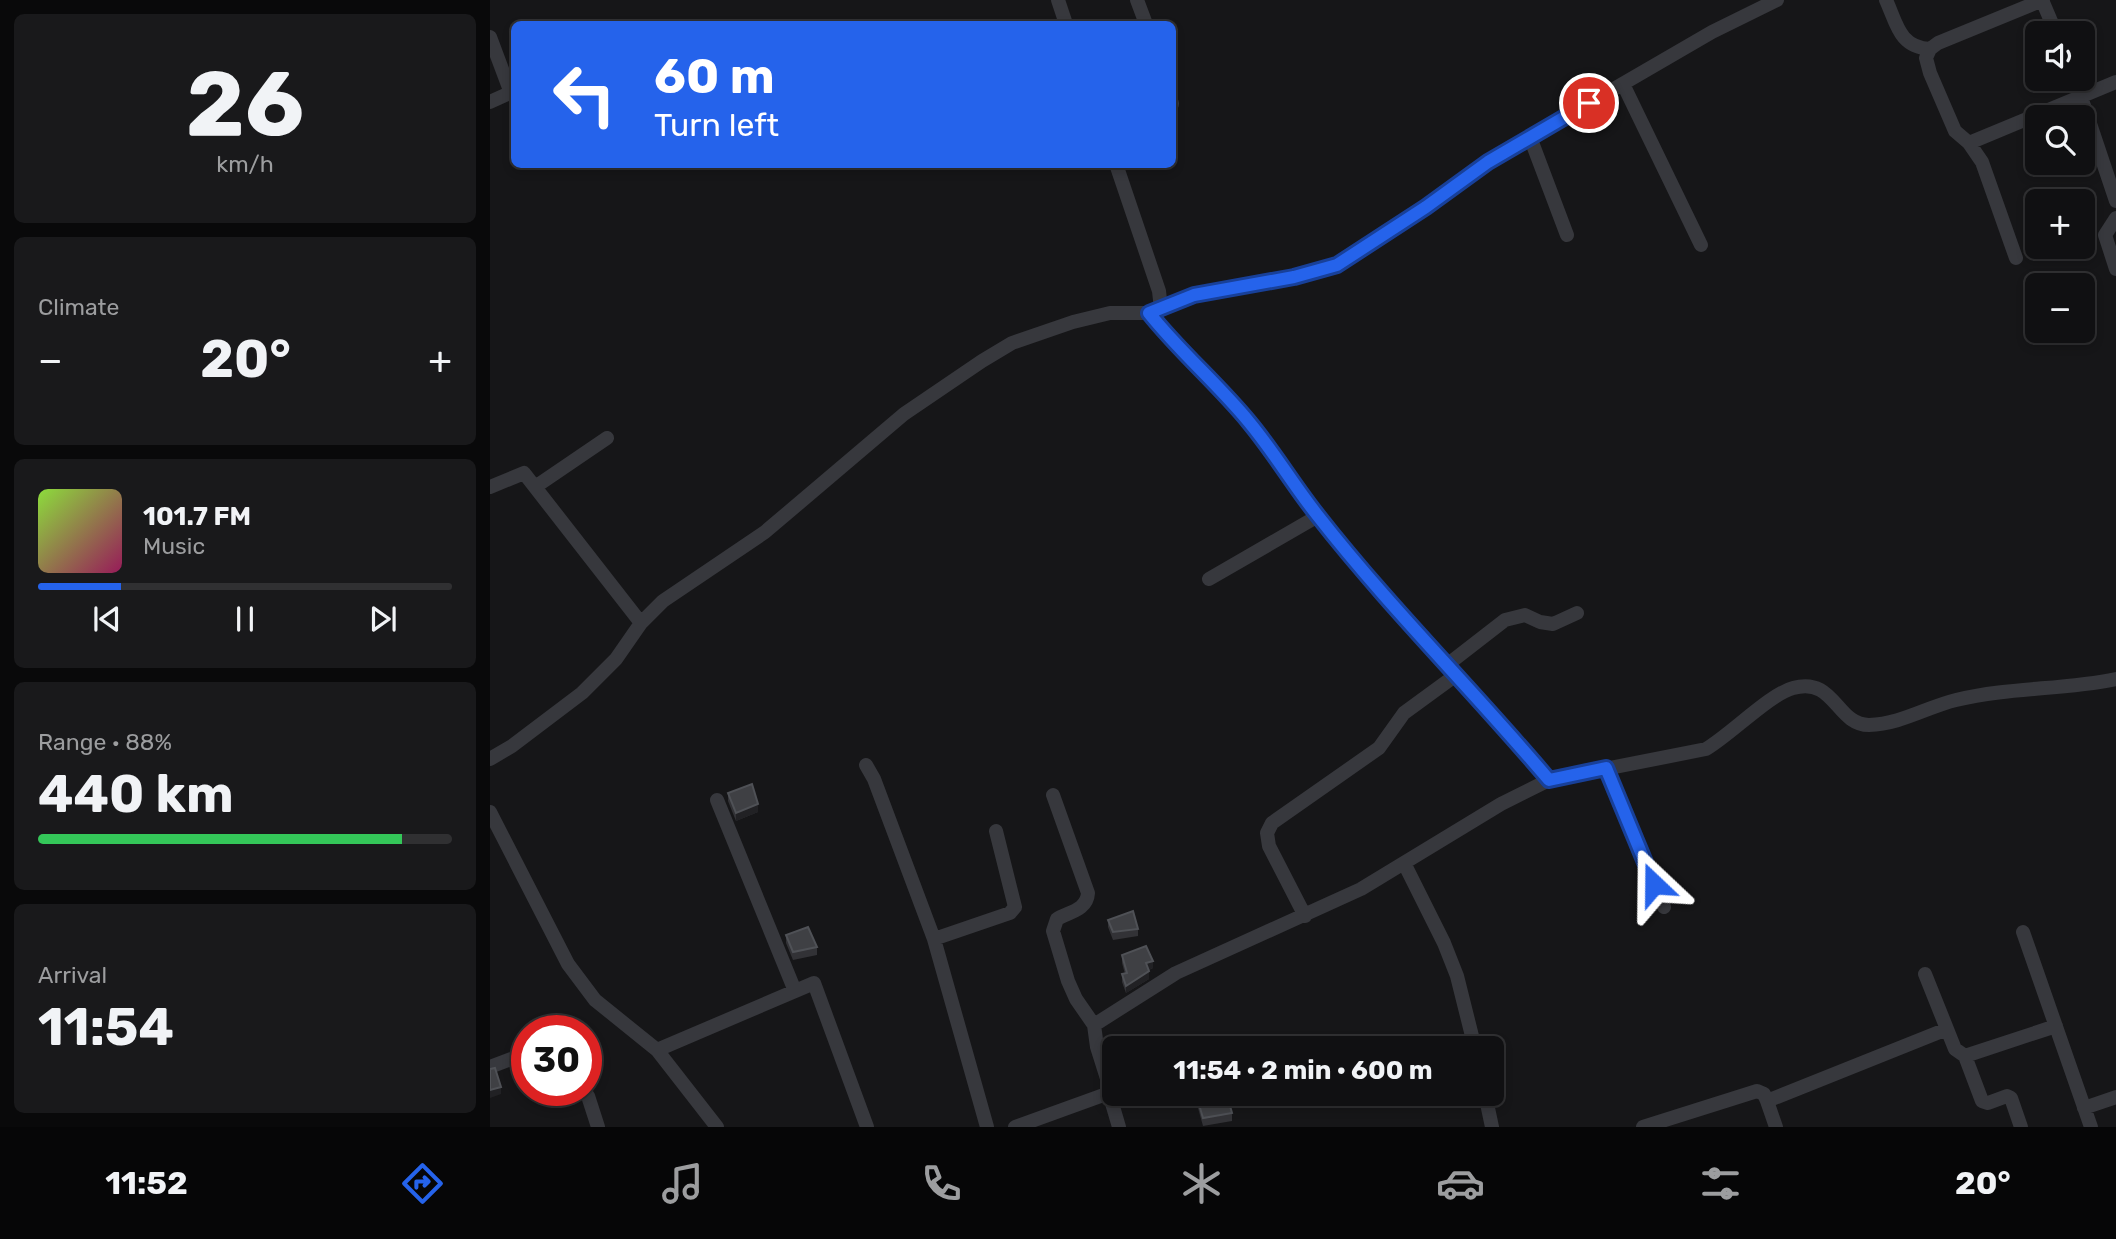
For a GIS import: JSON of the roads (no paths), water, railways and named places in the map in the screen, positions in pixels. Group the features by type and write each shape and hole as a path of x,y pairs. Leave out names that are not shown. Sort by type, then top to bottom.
{"street":[{"path":"1058,0 1065,21"},
{"path":"1137,0 1145,21"},
{"path":"490,759 582,694 616,659 641,623 663,601 765,533 904,414 1012,343 1073,322 1110,313 1155,311 1174,302 1220,289 1294,277 1337,265 1426,207 1462,179 1530,137 1712,32 1777,0"},
{"path":"1886,0 1903,39 1910,46 1930,49"},
{"path":"2016,258 1982,162 1969,143 1955,131 1926,58 1930,49 1938,43 2043,0 2051,21"},
{"path":"490,37 511,87"},
{"path":"1969,143 2116,82"},
{"path":"1623,84 1701,245"},
{"path":"2080,91 2116,201"},
{"path":"490,102 511,93"},
{"path":"1530,137 1567,235"},
{"path":"1117,168 1159,291 1155,311 1174,344 1249,421 1318,516 1549,780"},
{"path":"2116,218 2105,235 2116,269"},
{"path":"535,487 607,438"},
{"path":"490,488 524,473 641,623"},
{"path":"1209,579 1318,516"},
{"path":"1305,916 1269,846 1267,833 1272,823 1379,748 1404,713 1505,620 1525,615 1553,624 1577,613"},
{"path":"1094,1025 1176,973 1305,916 1405,865 1501,804 1549,780 1706,749 1790,688 1805,685 1824,690 1851,720 1866,725 1914,716 1955,700 2116,679"},
{"path":"866,765 874,779 934,939 987,1127"},
{"path":"1606,768 1664,907"},
{"path":"1053,794 1088,893 1083,906 1057,919 1053,931 1072,991 1094,1025 1102,1063"},
{"path":"717,800 795,991"},
{"path":"490,812 494,830 580,982 595,1000 657,1050 717,1127"},
{"path":"934,939 1010,913 1015,907 996,831"},
{"path":"1405,865 1444,943 1457,976 1472,1036"},
{"path":"2023,932 2091,1127"},
{"path":"1926,974 1955,1049 1965,1056 1982,1101 1988,1103 2007,1096 2011,1098 2021,1127"},
{"path":"657,1050 814,984 867,1127"},
{"path":"1965,1056 2056,1026"},
{"path":"1767,1101 1947,1029"},
{"path":"490,1067 511,1059"},
{"path":"1643,1127 1757,1091 1764,1094 1776,1127"},
{"path":"1016,1127 1102,1096"},
{"path":"2084,1108 2116,1097"},
{"path":"591,1106 598,1127"},
{"path":"1113,1106 1119,1127"},
{"path":"1488,1106 1492,1127"}]}
